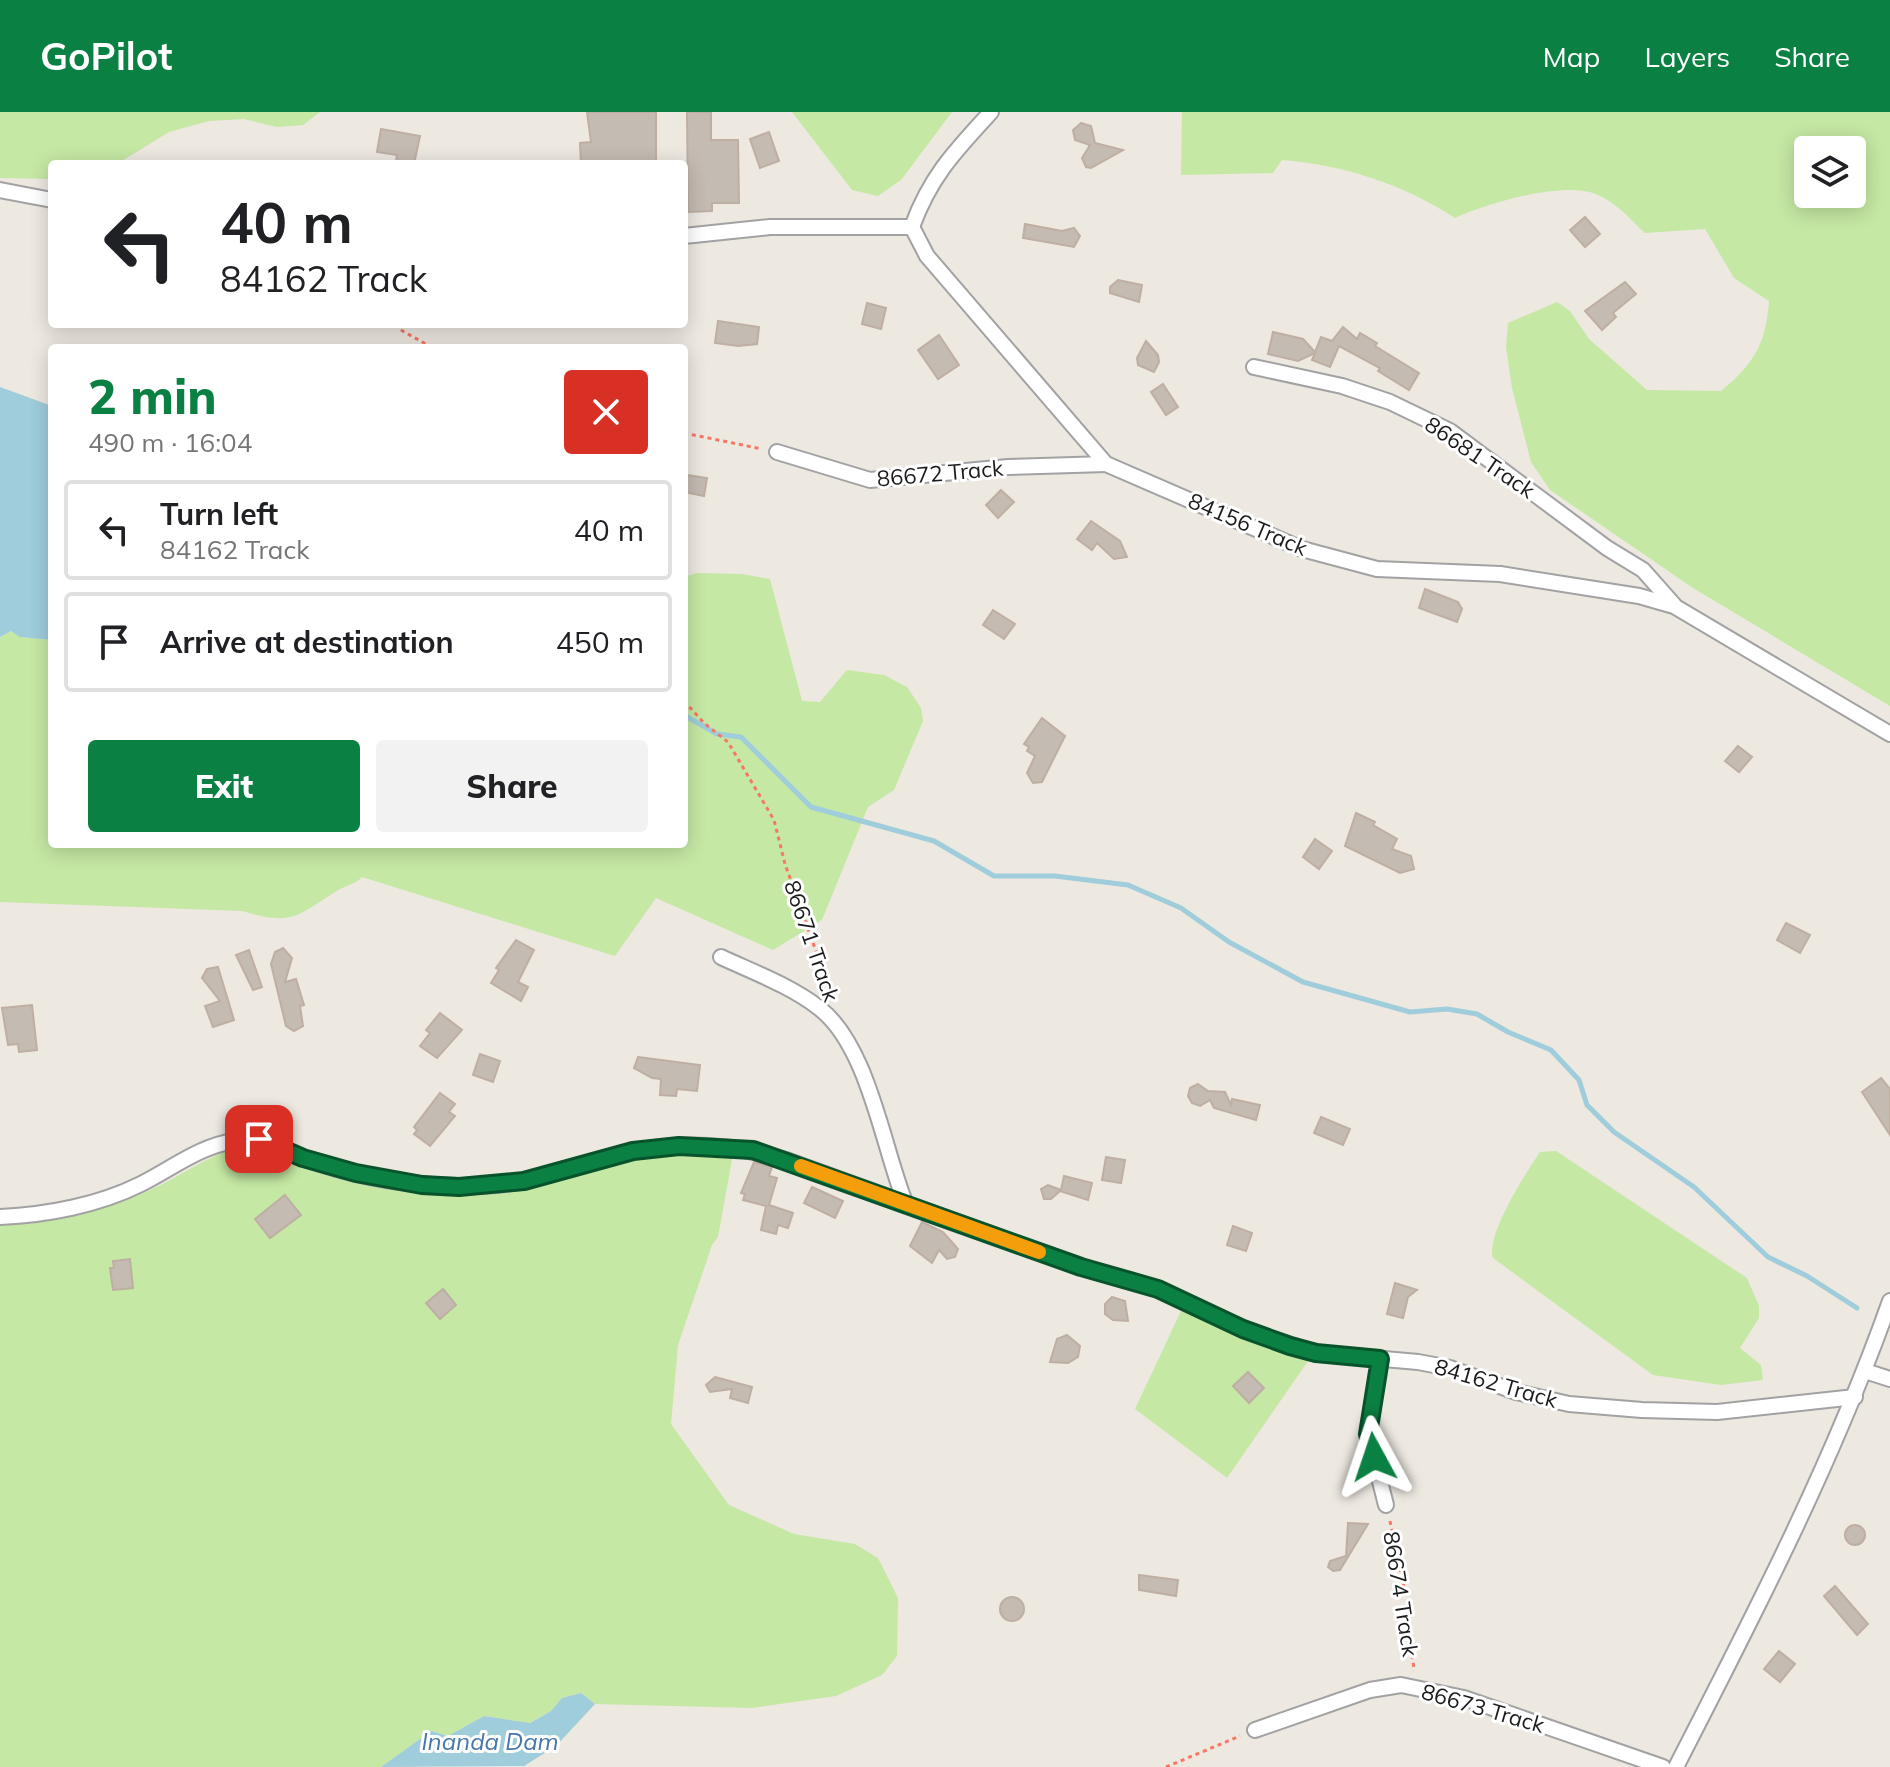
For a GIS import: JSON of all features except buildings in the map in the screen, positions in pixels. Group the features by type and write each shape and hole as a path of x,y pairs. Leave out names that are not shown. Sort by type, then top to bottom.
{"street":[{"path":"688,236 770,227 912,227 923,196 941,166 991,112"},
{"path":"0,190 48,199"},
{"name":"84156 Track","path":"912,227 927,256 1106,464 1302,549 1377,569 1500,574 1639,596 1674,606 1890,734"},
{"name":"86681 Track","path":"1254,367 1342,386 1390,402 1450,431 1607,548 1643,570 1674,606"},
{"name":"86672 Track","path":"777,452 870,480 1008,467 1106,464"},
{"path":"721,957 820,1008 836,1024 871,1093 905,1202"},
{"name":"84162 Track","path":"0,1217 64,1209 112,1197 207,1148 233,1141 259,1139 303,1158 356,1173 422,1185 459,1187 524,1181 633,1151 679,1146 727,1148 786,1160 1081,1267 1158,1289 1243,1329 1316,1353 1450,1368 1516,1392 1569,1404 1642,1410 1717,1412 1855,1397"},
{"path":"1676,1767 1751,1621 1855,1397 1890,1301"},
{"name":"86674 Track","path":"1380,1359 1368,1434 1386,1505"},
{"path":"1865,1371 1890,1379"},
{"name":"86673 Track","path":"1255,1730 1370,1690 1401,1685 1464,1698 1663,1767"}],"path":[{"path":"400,328 426,344"},
{"path":"688,434 777,452"},
{"name":"86671 Track","path":"688,705 728,742 774,820 785,864 834,1003"},
{"name":"86674 Track","path":"1386,1505 1407,1601 1416,1688"},
{"path":"1166,1767 1255,1730"}],"green space":[{"path":"0,112 320,112 303,125 277,127 244,119 209,121 169,132 124,160 48,160 48,179 0,178"},
{"path":"792,112 952,112 901,180 878,196 852,190"},
{"path":"1182,112 1890,112 1890,706 1693,588 1550,490 1531,462 1512,388 1506,347 1508,323 1557,302 1570,311 1589,339 1647,390 1721,391 1750,362 1765,329 1769,301 1734,278 1705,229 1645,233 1610,202 1582,191 1565,190 1525,196 1455,218 1394,186 1328,166 1282,160 1273,173 1181,175"},
{"path":"697,573 742,574 770,579 802,701 820,702 847,670 884,675 907,687 921,708 923,721 894,790 868,807 822,920 773,950 656,898 615,956 362,877 301,913 283,918 242,911 0,902 0,637 11,631 21,637 48,640 48,848 688,848 688,576"},
{"path":"239,1146 266,1151 358,1181 403,1191 449,1196 500,1193 638,1159 685,1154 733,1154 718,1237 712,1245 678,1345 671,1424 729,1505 794,1534 855,1544 878,1558 898,1598 897,1656 882,1675 836,1696 752,1708 595,1704 581,1693 562,1698 551,1711 529,1723 484,1716 448,1736 431,1731 381,1767 0,1767 0,1223 53,1219 106,1207 152,1189"},
{"path":"1556,1151 1747,1278 1759,1306 1759,1318 1740,1348 1761,1365 1763,1380 1721,1385 1653,1375 1493,1258 1495,1234 1517,1188 1540,1152"},
{"path":"1181,1311 1308,1361 1227,1478 1135,1409"}],"water":[{"path":"0,387 48,405 48,640 20,637 11,631 0,637"},
{"name":"Inanda Dam","path":"581,1693 595,1704 556,1746 524,1766 381,1767 431,1731 448,1736 484,1716 530,1723 551,1711 562,1698"}],"waterway":[{"path":"688,717 717,734 741,737 811,807 934,841 994,876 1055,876 1128,885 1181,908 1229,942 1303,982 1410,1012 1447,1009 1477,1014 1508,1032 1551,1050 1579,1080 1587,1105 1614,1132 1694,1187 1768,1257 1807,1276 1857,1308"}],"slow traffic":[{"path":"801,1166 1039,1252"}],"route":[{"path":"259,1139 303,1158 356,1173 422,1185 459,1187 524,1181 633,1151 679,1146 753,1150 1081,1267 1158,1289 1243,1329 1290,1346 1316,1353 1380,1359 1368,1434 1374,1457"}]}
